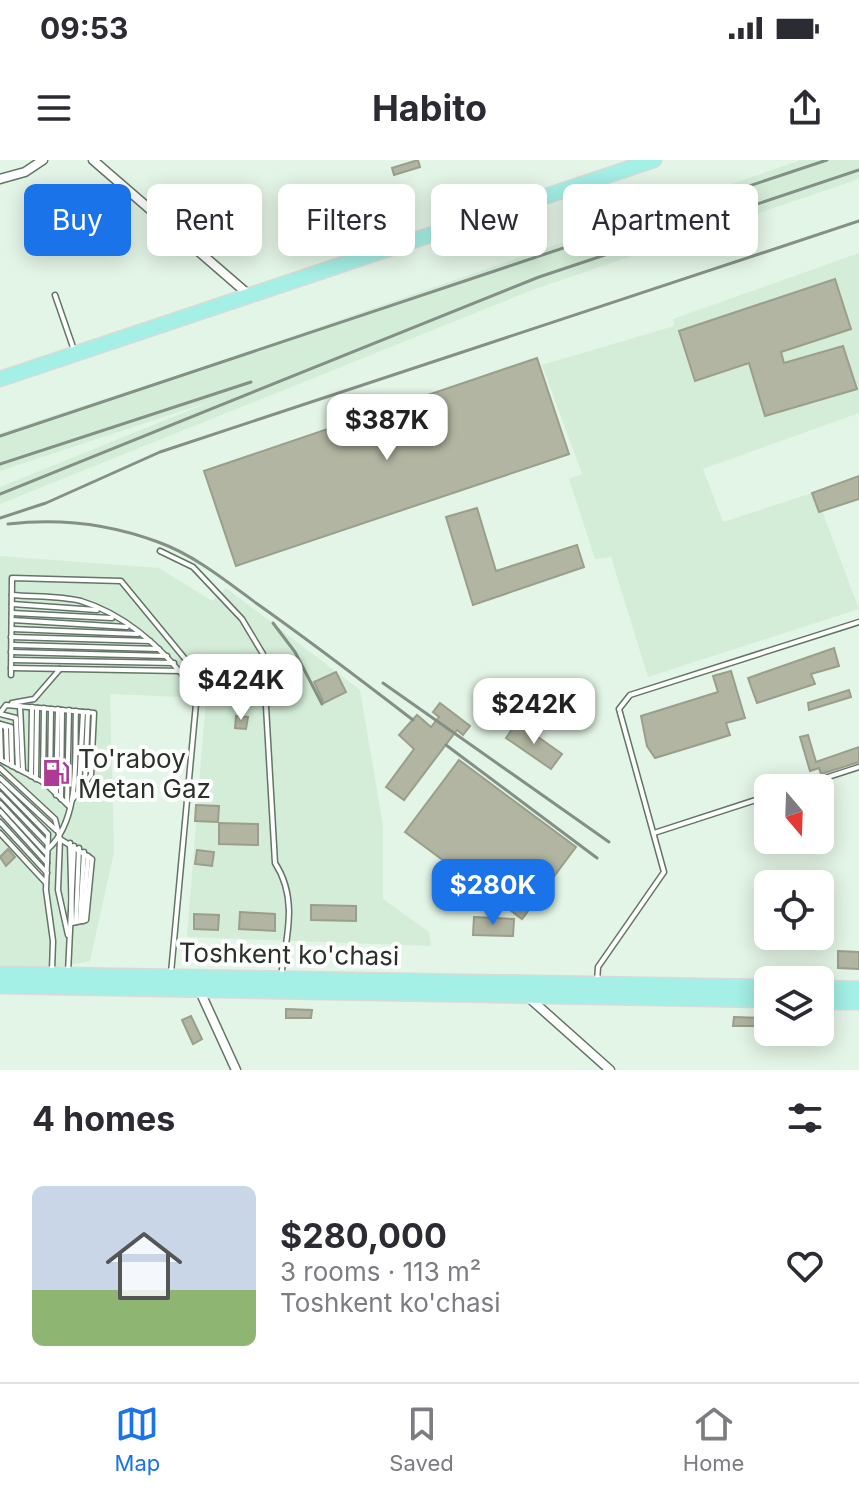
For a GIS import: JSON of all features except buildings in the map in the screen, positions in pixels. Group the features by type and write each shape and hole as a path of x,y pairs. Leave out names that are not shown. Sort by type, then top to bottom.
{"main road":[{"path":"0,379 610,167 654,160"},
{"name":"Toshkent ko'chasi","path":"0,974 68,981 754,1000"},
{"name":"Toshkent ko'chasi","path":"68,981 171,975 197,983 281,978 754,987"},
{"name":"Toshkent ko'chasi","path":"0,986 52,980"},
{"path":"834,988 859,989"},
{"path":"834,1002 859,1002"}],"street":[{"path":"0,179 25,172 43,160"},
{"path":"93,160 249,295"},
{"path":"197,983 236,1070"},
{"path":"526,995 610,1070"}],"lane":[{"path":"55,295 75,354"},
{"path":"160,551 193,567 242,619 263,654 275,863 286,880 289,897 281,978"},
{"path":"11,675 12,578 121,581 186,660 197,693 171,975"},
{"path":"12,595 80,601 99,610 153,642 197,693"},
{"path":"12,604 99,610"},
{"path":"12,613 114,618"},
{"path":"12,620 129,627"},
{"path":"597,984 598,967 664,872 619,709 630,695 859,622"},
{"path":"12,629 140,634"},
{"path":"11,637 153,642"},
{"path":"11,645 161,649"},
{"path":"11,652 167,656"},
{"path":"11,660 174,663"},
{"path":"11,668 180,671"},
{"path":"20,770 16,718 0,714 6,705 34,699 60,669"},
{"path":"6,705 94,713 91,775 68,806"},
{"path":"20,706 20,770"},
{"path":"34,707 34,778"},
{"path":"43,783 44,708"},
{"path":"50,788 60,710"},
{"path":"56,795 60,710"},
{"path":"60,710 61,799"},
{"path":"60,710 68,806 60,839 58,890 68,935 68,981"},
{"path":"72,800 76,711"},
{"path":"79,791 86,712"},
{"path":"10,764 11,727 0,724 1,760 43,783 68,806"},
{"path":"834,775 859,767"},
{"path":"0,768 55,819 60,839 92,859 86,920 78,922"},
{"path":"0,778 58,831"},
{"path":"0,785 48,834 46,883 53,941 52,980"},
{"path":"0,794 48,850"},
{"path":"654,833 754,801"},
{"path":"0,803 48,850"},
{"path":"0,811 48,863"},
{"path":"0,822 47,874"},
{"path":"0,833 46,883"},
{"path":"48,850 60,839"},
{"path":"78,922 69,914 79,849"},
{"path":"68,935 78,922 79,849"}],"shaded area":[{"path":"801,160 859,160 859,179 758,213 758,184 732,184"},
{"path":"563,242 563,256 632,256 535,289 0,504 0,487 215,400 0,471 0,433 209,365 524,256 547,256 547,248"},
{"path":"859,253 859,413 703,469 723,522 815,492 859,609 648,677 611,557 595,559 569,479 582,474 542,365 674,326 673,319"},
{"path":"0,556 159,568 212,601 226,588 360,690 383,826 383,899 429,932 431,946 187,937 206,698 110,694 114,852 90,961 37,971 0,968"}],"railway":[{"path":"0,436 827,160"},
{"path":"0,494 539,277 859,170"},
{"path":"0,518 46,503 160,452 859,221"},
{"path":"0,464 251,382"},
{"path":"8,524 84,524 140,536 171,547 221,577 413,720"},
{"path":"273,623 295,652 322,704"},
{"path":"383,683 609,842"},
{"path":"446,745 597,858"}],"place":[{"name":"To'raboy Metan Gaz","path":"56,773"}]}
